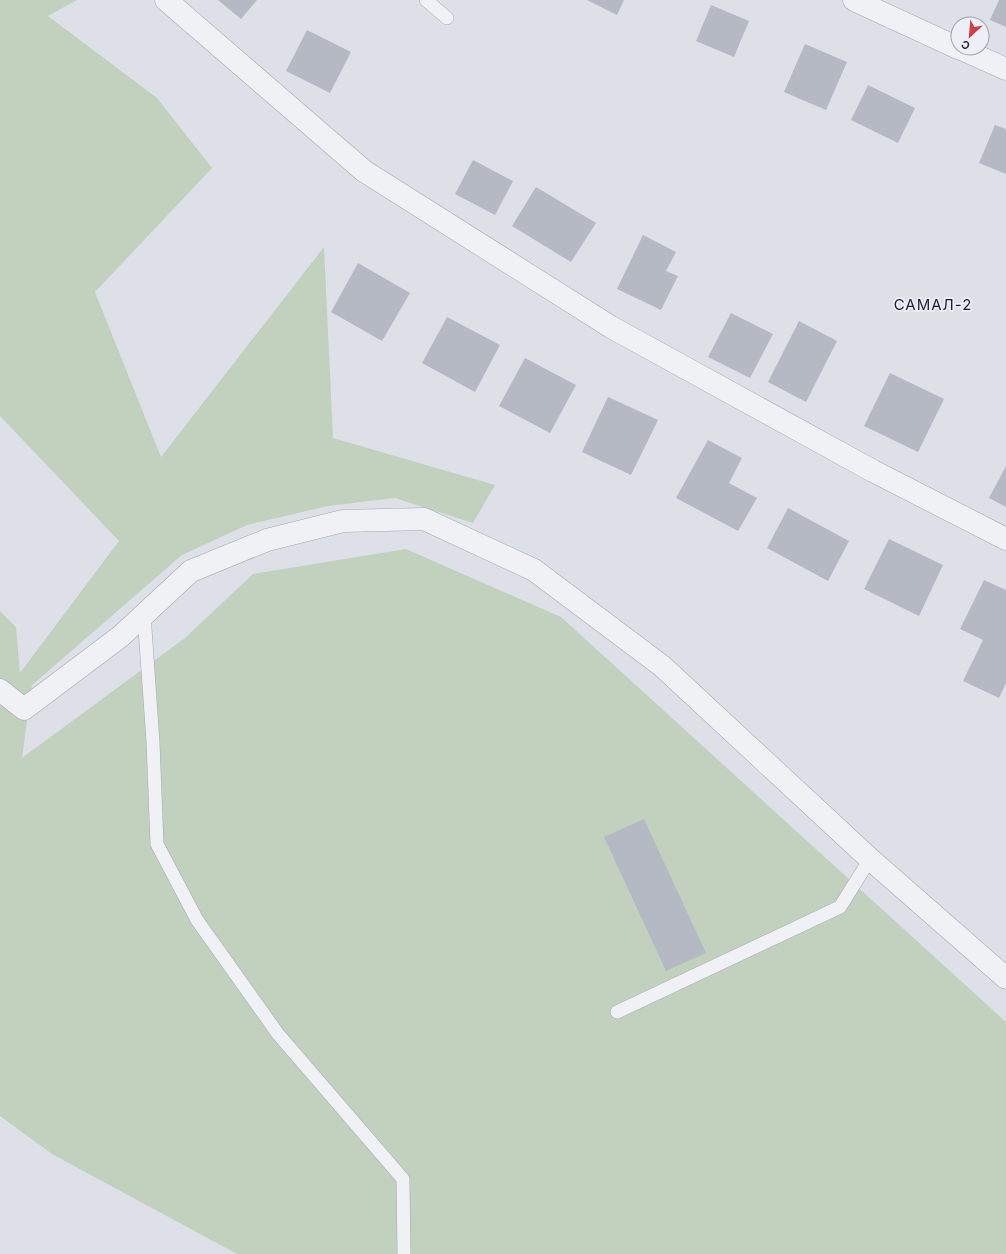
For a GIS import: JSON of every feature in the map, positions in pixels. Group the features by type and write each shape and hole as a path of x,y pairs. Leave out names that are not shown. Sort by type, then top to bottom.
{"street":[{"path":"166,0 364,171 611,327 873,471 1006,539"},
{"path":"854,0 950,44"},
{"path":"975,56 1006,70"},
{"path":"0,690 24,709 121,636 191,571 267,540 343,521 424,519 534,570 662,666 870,859 1006,978"}],"lane":[{"path":"426,0 447,18"},
{"path":"144,614 153,742 157,844 196,920 278,1034 403,1179 404,1254"},
{"path":"617,1012 840,907 870,859"}],"green space":[{"path":"0,0 77,0 48,16 157,98 212,168 95,292 161,457 324,247 333,438 495,485 473,523 395,498 328,506 247,525 182,555 32,685 22,758 185,638 253,574 406,549 561,617 1006,1022 1006,1254 237,1254 52,1154 0,1116 0,611 16,627 20,673 119,541 0,416"}],"building":[{"path":"218,0 257,0 241,19"},
{"path":"587,0 624,0 617,15"},
{"path":"999,0 1006,0 1006,27 990,20"},
{"path":"711,5 749,21 734,57 696,41"},
{"path":"307,30 351,52 330,93 286,71"},
{"path":"805,44 847,62 826,110 784,92"},
{"path":"868,85 915,108 898,143 851,120"},
{"path":"995,125 1006,129 1006,174 979,163"},
{"path":"473,160 513,181 495,215 455,194"},
{"path":"536,187 596,223 571,262 512,226"},
{"path":"643,235 676,252 666,271 678,276 661,310 617,289"},
{"path":"358,263 410,293 382,341 331,312"},
{"path":"731,313 773,334 750,378 708,357"},
{"path":"447,317 500,345 475,392 422,363"},
{"path":"799,321 837,341 806,402 768,382"},
{"path":"525,358 576,385 550,433 499,406"},
{"path":"890,373 944,399 918,452 864,426"},
{"path":"608,397 658,420 631,475 582,452"},
{"path":"708,440 742,458 729,483 757,498 738,531 676,498"},
{"path":"1006,466 1006,507 989,498"},
{"path":"788,508 849,541 828,581 767,548"},
{"path":"889,539 943,565 919,616 864,589"},
{"path":"984,580 1006,590 1006,683 999,698 963,681 983,640 960,629"},
{"path":"644,819 706,953 666,971 604,837"}],"district":[{"name":"САМАЛ-2","path":"933,305"}]}
